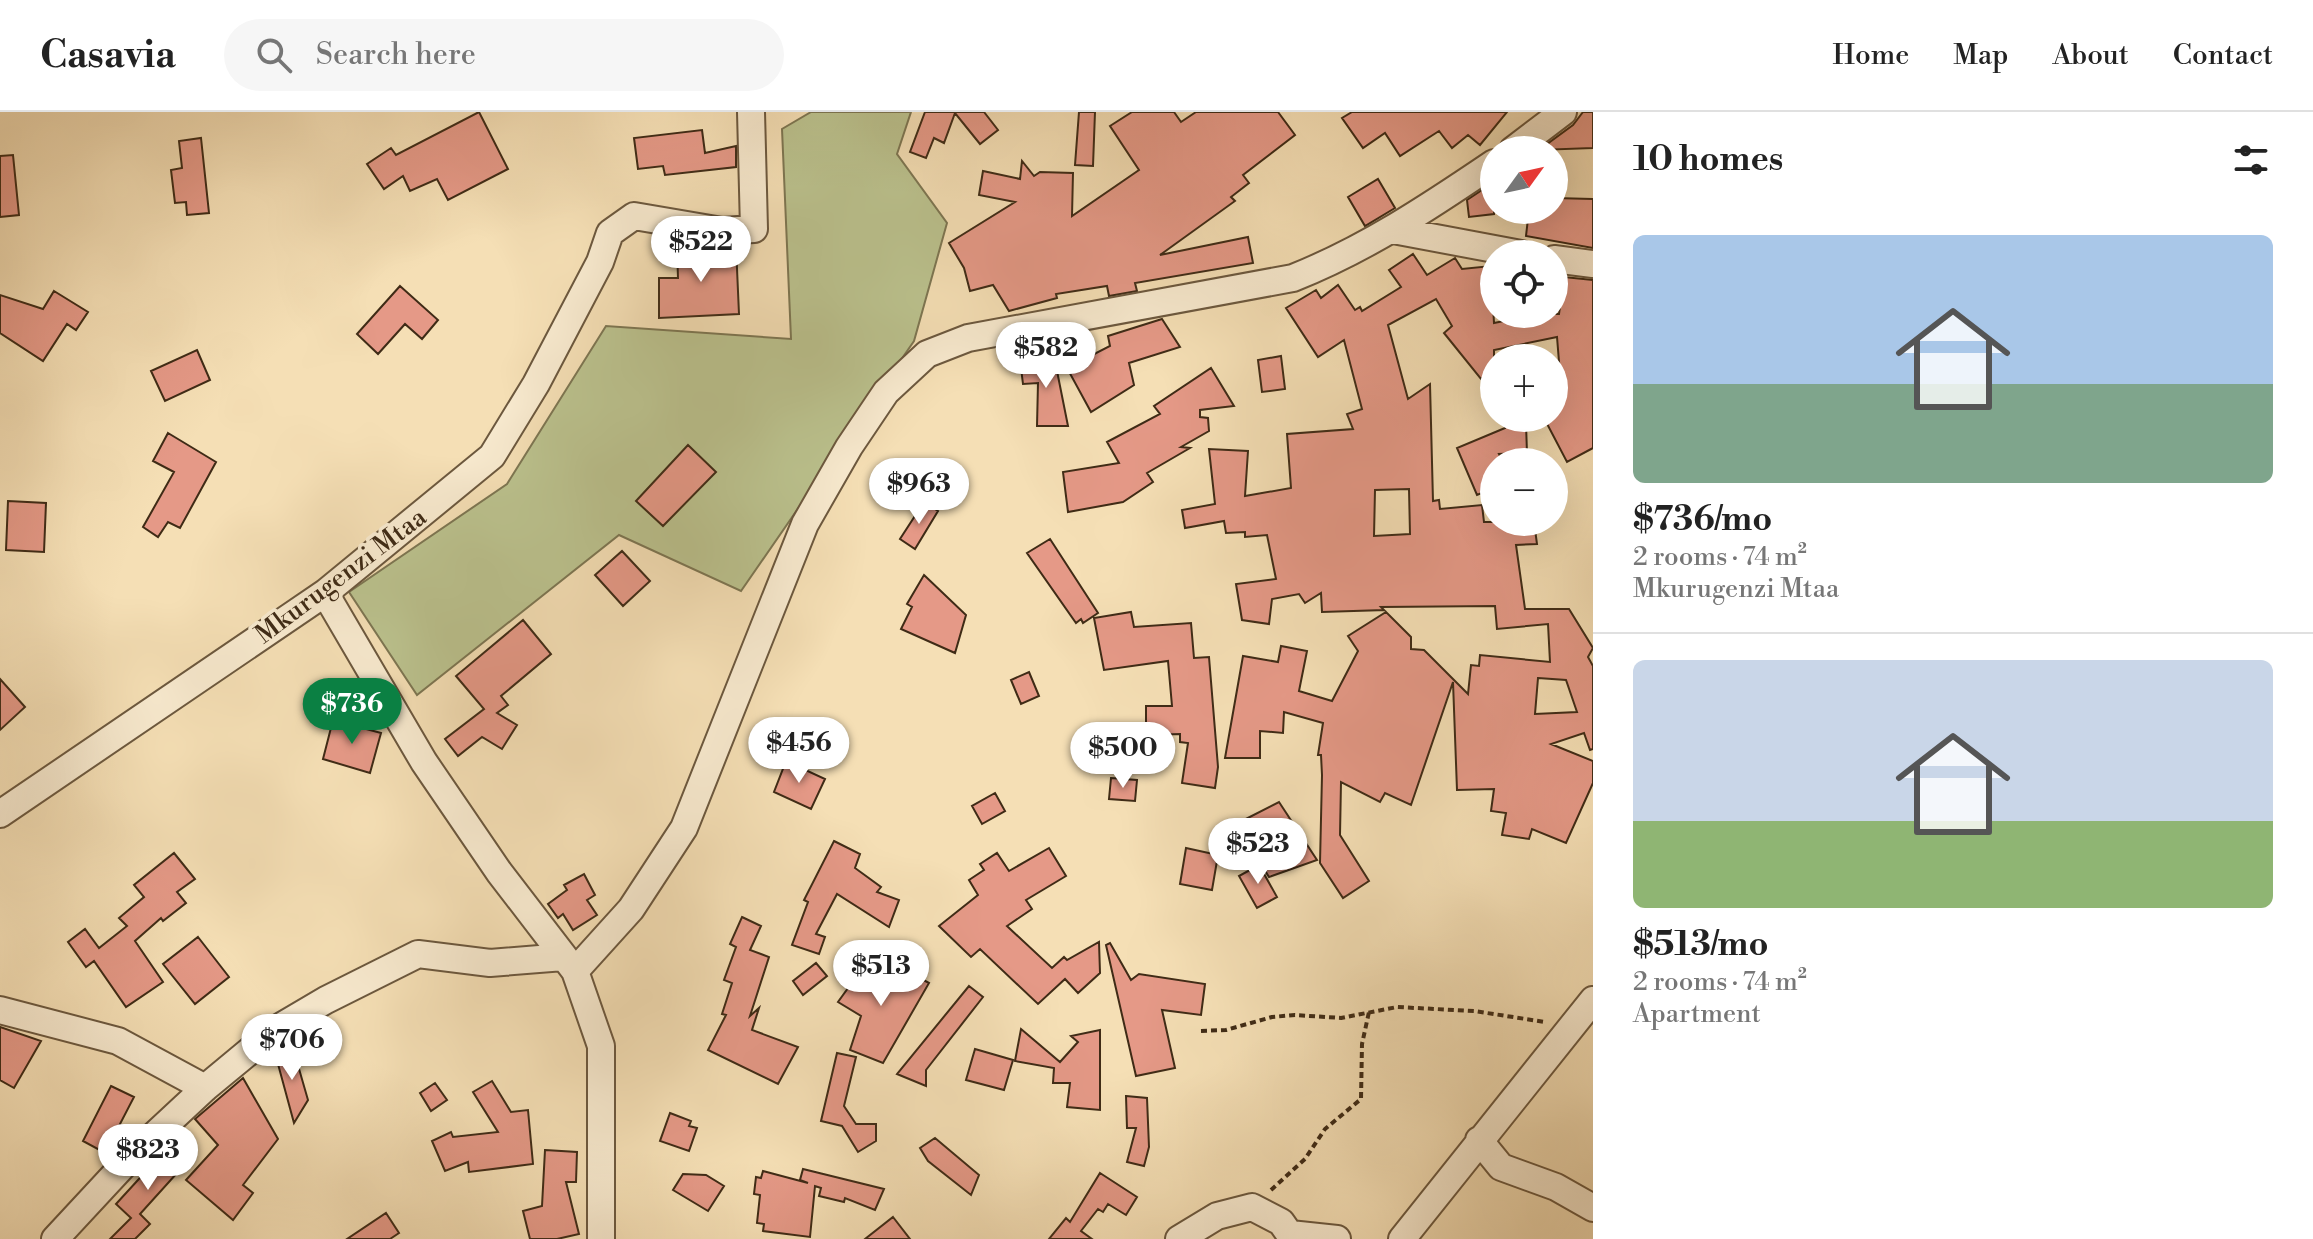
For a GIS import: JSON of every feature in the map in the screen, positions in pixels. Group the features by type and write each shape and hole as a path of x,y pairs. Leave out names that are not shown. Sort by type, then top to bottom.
{"street":[{"name":"Mkurugenzi Mtaa","path":"0,814 325,593 492,456 536,384 600,262 610,233 634,216 722,231 754,229 751,112"},
{"path":"1531,136 1563,112"},
{"path":"55,1239 133,1155 205,1088 275,1030 418,954 490,963 570,964 631,909 684,828 805,524 849,447 886,392 927,354 968,338 1293,278 1343,258 1393,230 1480,172"},
{"path":"1393,230 1480,246"},
{"path":"1568,261 1593,264"},
{"path":"325,593 424,762 499,872 570,964 601,1046 601,1239"},
{"path":"1402,1239 1593,1000"},
{"path":"0,1010 118,1041 205,1088"},
{"path":"1479,1140 1501,1167 1556,1187 1593,1208"},
{"path":"1179,1239 1217,1216 1252,1207 1270,1213 1292,1237 1337,1239"}],"path":[{"path":"1201,1031 1226,1030 1295,1015 1341,1018 1397,1007 1433,1008 1571,1026"},
{"path":"1252,1207 1305,1159 1325,1129 1361,1099 1362,1044 1369,1012"}],"green space":[{"path":"811,112 911,112 897,154 947,223 914,341 741,591 619,535 417,695 349,592 507,484 606,326 791,339 782,129"}],"building":[{"path":"479,112 508,169 448,200 437,179 410,191 403,176 384,189 367,164 391,148 396,155"},
{"path":"925,112 984,112 998,130 980,144 955,113 944,143 934,138 926,158 910,152"},
{"path":"1079,112 1095,112 1093,166 1075,165"},
{"path":"1132,112 1174,112 1181,122 1196,112 1278,112 1295,135 1243,175 1249,183 1231,197 1235,201 1160,255 1248,237 1253,263 1135,283 1137,291 1109,296 1107,286 1056,294 1057,298 1009,311 993,285 970,291 964,268 949,243 1015,202 979,195 983,171 1020,179 1022,161 1034,176 1040,172 1073,173 1072,216 1139,170 1110,126"},
{"path":"1352,112 1507,112 1487,136 1480,136 1480,145 1468,135 1452,148 1439,131 1400,156 1385,133 1363,148 1342,118"},
{"path":"1583,112 1593,112 1593,148 1568,149 1568,136 1558,136 1573,125"},
{"path":"702,130 705,153 736,146 736,167 665,175 663,166 638,169 634,138"},
{"path":"201,138 209,213 187,215 186,202 175,203 171,170 182,168 179,141"},
{"path":"13,155 19,215 0,217 0,156"},
{"path":"1378,179 1395,208 1365,226 1348,197"},
{"path":"1480,191 1480,216 1469,217 1467,200"},
{"path":"1568,198 1593,199 1593,248 1568,244 1568,240 1526,236 1527,224 1568,224"},
{"path":"736,246 739,314 659,318 659,278 678,278 677,247"},
{"path":"1413,254 1427,275 1455,258 1462,269 1480,267 1480,328 1568,328 1568,277 1593,280 1593,448 1568,461 1568,448 1560,448 1551,432 1568,432 1568,344 1558,344 1557,337 1523,344 1480,344 1480,378 1444,333 1452,326 1436,299 1388,325 1408,399 1430,384 1433,501 1439,500 1440,509 1480,505 1480,536 1536,536 1537,544 1516,545 1525,609 1569,609 1593,648 1588,657 1593,666 1593,749 1590,750 1584,733 1551,744 1593,761 1593,783 1566,843 1532,829 1529,839 1502,835 1506,813 1491,811 1494,789 1457,790 1453,682 1411,805 1385,793 1380,802 1341,782 1340,835 1369,881 1343,898 1320,863 1322,775 1321,755 1318,755 1323,723 1284,712 1283,733 1260,731 1260,758 1225,758 1243,656 1278,662 1281,646 1307,651 1299,691 1332,701 1358,651 1348,636 1386,612 1411,637 1411,649 1424,650 1468,694 1471,665 1479,666 1480,655 1550,662 1548,624 1497,629 1495,606 1381,607 1384,610 1322,612 1321,593 1305,603 1299,594 1272,599 1269,624 1242,620 1236,584 1276,579 1267,535 1245,537 1245,532 1226,533 1224,521 1185,528 1182,510 1215,504 1209,449 1248,451 1245,496 1291,488 1287,434 1353,429 1347,414 1362,409 1344,340 1318,357 1286,308 1316,290 1321,298 1338,285 1355,310 1360,307 1362,311 1401,287 1389,270","holes":["1409,489 1410,534 1374,536 1375,490","1538,678 1566,680 1577,712 1535,714"]},
{"path":"400,286 438,320 422,339 405,324 378,354 357,334"},
{"path":"54,291 88,312 76,330 67,324 43,361 0,333 0,295 43,309"},
{"path":"1162,319 1180,347 1129,363 1134,385 1091,412 1067,368 1110,346 1108,336"},
{"path":"197,350 210,380 165,401 151,371"},
{"path":"1054,356 1068,426 1037,426 1038,383 1023,384 1020,360"},
{"path":"1281,356 1285,389 1262,392 1258,360"},
{"path":"1211,368 1234,406 1200,410 1200,417 1208,418 1209,431 1181,447 1190,448 1147,473 1153,482 1123,502 1068,512 1063,472 1119,463 1107,442 1160,414 1154,406"},
{"path":"1495,432 1526,432 1527,448 1480,448 1480,494 1477,495 1457,448"},
{"path":"168,433 216,462 180,528 168,522 158,537 143,527 174,472 153,461"},
{"path":"688,445 716,472 663,526 636,501"},
{"path":"8,501 46,503 44,552 6,550"},
{"path":"924,502 938,511 915,549 900,539"},
{"path":"1050,539 1098,613 1083,623 1081,619 1076,623 1027,553"},
{"path":"622,551 650,581 623,606 595,575"},
{"path":"924,575 966,615 955,653 901,629 912,607 907,604"},
{"path":"1131,612 1134,627 1191,623 1194,658 1209,657 1218,767 1215,788 1182,783 1188,743 1180,742 1180,734 1146,735 1146,706 1172,706 1168,661 1104,670 1094,618"},
{"path":"523,620 551,654 501,696 508,705 497,713 517,725 502,749 482,737 458,756 445,739 484,709 456,676"},
{"path":"1029,672 1039,696 1021,704 1011,680"},
{"path":"0,679 25,707 0,730"},
{"path":"333,720 381,733 370,773 323,759"},
{"path":"786,761 825,779 811,809 774,792"},
{"path":"1111,778 1137,780 1135,801 1109,799"},
{"path":"995,793 1005,811 982,824 972,806"},
{"path":"1279,802 1317,860 1269,877 1236,824"},
{"path":"834,841 860,854 855,868 881,887 877,892 899,900 889,927 837,894 816,934 825,937 819,954 792,945 808,902 804,900"},
{"path":"1049,848 1066,876 1026,900 1032,909 1007,926 1052,968 1064,957 1067,960 1099,942 1100,973 1078,993 1065,979 1038,1004 980,949 971,957 939,926 978,895 969,880 984,870 980,864 997,853 1009,871"},
{"path":"1186,848 1218,855 1212,890 1180,884"},
{"path":"174,853 195,879 177,892 186,903 163,921 161,918 135,941 163,982 126,1007 94,961 86,967 68,942 85,929 99,948 127,926 119,918 144,897 134,885"},
{"path":"1259,865 1277,897 1257,908 1239,876"},
{"path":"584,874 595,895 587,900 597,915 573,930 563,914 558,918 548,904 567,890 564,885"},
{"path":"742,917 761,926 750,950 769,957 750,1016 759,1008 752,1030 798,1047 778,1084 708,1050 726,1015 722,1014 732,983 724,980 736,947 730,944"},
{"path":"198,937 229,977 195,1004 163,964"},
{"path":"1110,943 1131,980 1139,974 1205,984 1201,1015 1162,1010 1175,1068 1136,1076 1106,945"},
{"path":"869,959 904,980 909,972 929,983 883,1063 850,1050 861,1016 838,1002"},
{"path":"816,963 827,976 803,995 793,981"},
{"path":"969,986 983,997 926,1070 926,1086 897,1074"},
{"path":"0,1027 41,1041 14,1088 0,1080"},
{"path":"1021,1029 1060,1062 1078,1042 1071,1036 1100,1030 1100,1110 1067,1107 1070,1083 1053,1083 1054,1068 1015,1061"},
{"path":"293,1048 308,1100 294,1123 275,1053"},
{"path":"975,1049 1013,1060 1004,1090 966,1080"},
{"path":"837,1053 856,1057 844,1106 856,1124 876,1124 876,1141 858,1152 842,1126 821,1121"},
{"path":"243,1078 278,1139 243,1185 253,1193 233,1220 186,1180 218,1145 195,1119"},
{"path":"492,1081 511,1112 528,1110 533,1164 469,1172 468,1162 445,1171 432,1141 451,1132 453,1137 498,1132 473,1092"},
{"path":"435,1083 447,1100 431,1111 420,1093"},
{"path":"111,1086 134,1097 105,1153 83,1141"},
{"path":"1126,1096 1147,1098 1149,1147 1144,1166 1127,1162 1136,1128 1127,1128"},
{"path":"670,1113 691,1121 689,1126 697,1128 689,1151 660,1141"},
{"path":"935,1138 979,1175 971,1195 928,1161 920,1148"},
{"path":"170,1145 187,1162 140,1214 150,1224 135,1239 110,1239 131,1218 116,1204"},
{"path":"545,1150 577,1152 576,1182 566,1182 579,1234 557,1239 530,1239 523,1211 542,1206"},
{"path":"803,1169 884,1189 875,1210 845,1198 844,1202 819,1196 821,1188 815,1186 810,1237 763,1231 764,1224 757,1223 760,1195 754,1194 756,1177 761,1178 763,1171 808,1183 800,1180"},
{"path":"1100,1173 1137,1197 1126,1215 1108,1204 1103,1212 1098,1209 1081,1231 1092,1239 1049,1239 1066,1218 1070,1222"},
{"path":"683,1174 706,1175 724,1186 708,1211 673,1190"},
{"path":"386,1213 399,1233 390,1239 347,1239"},
{"path":"893,1217 910,1239 865,1239"}]}
